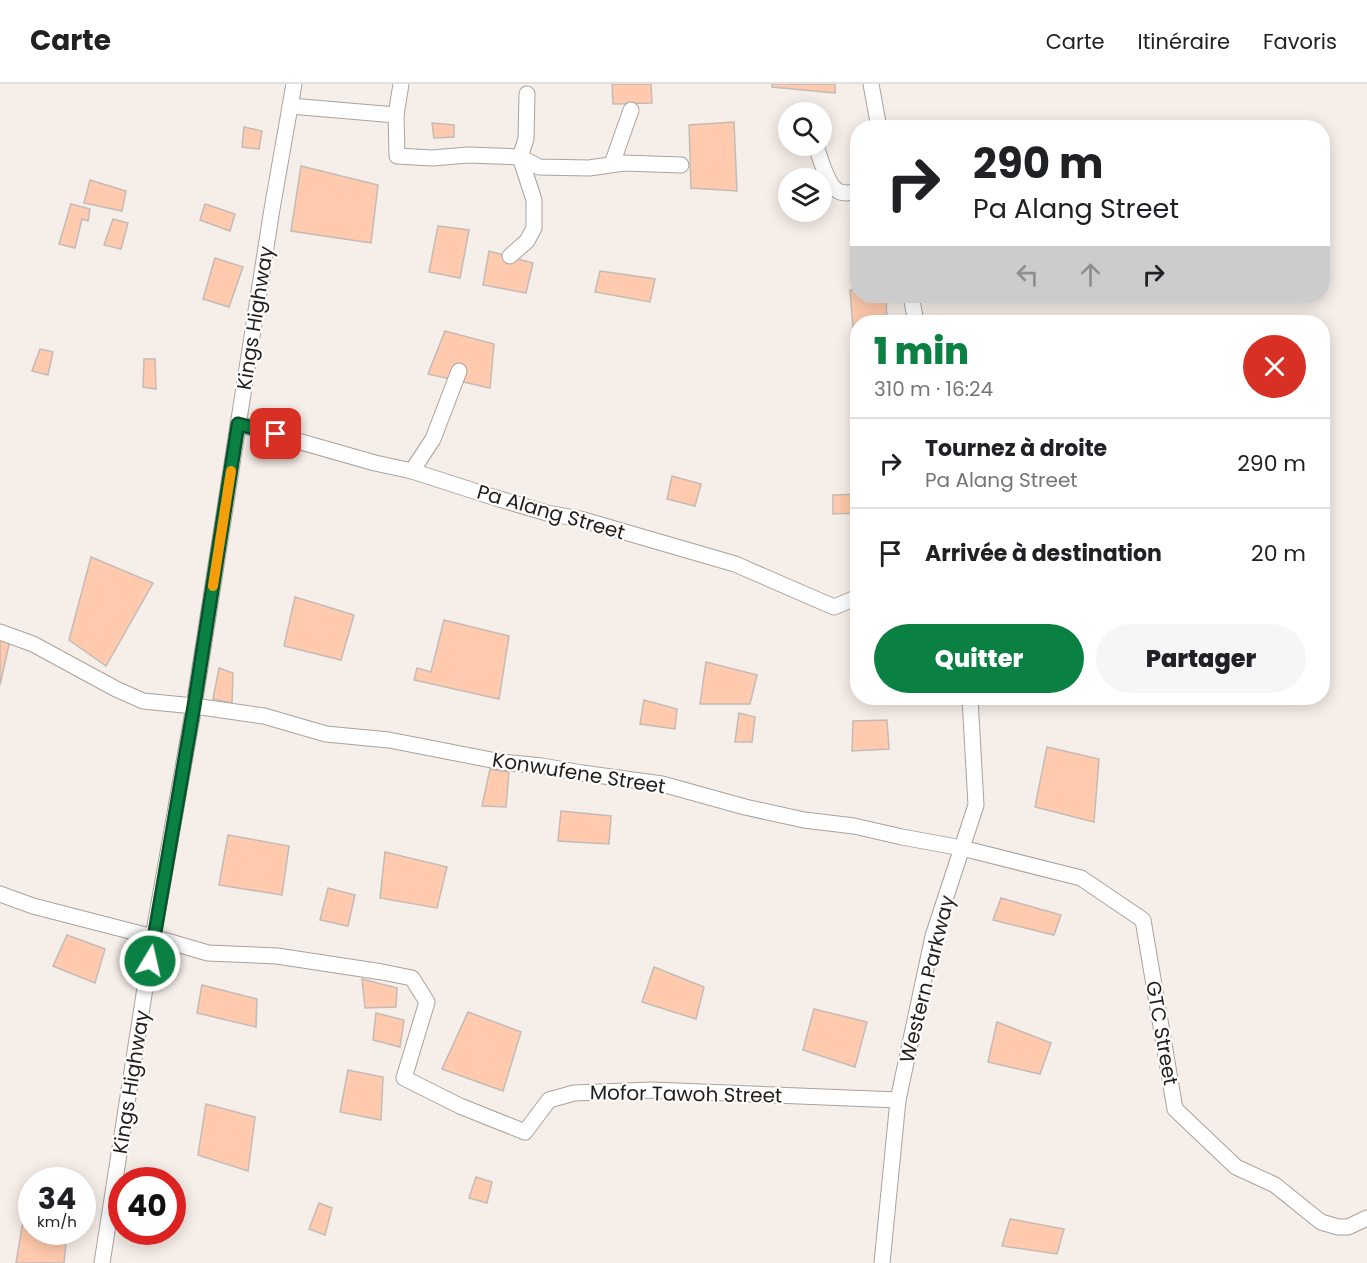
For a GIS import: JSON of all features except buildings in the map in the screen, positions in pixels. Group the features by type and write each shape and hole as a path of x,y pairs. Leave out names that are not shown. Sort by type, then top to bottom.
{"street":[{"name":"Kings Highway","path":"102,1263 153,937 194,706 294,84"},
{"path":"401,84 396,115 397,156 520,157 539,167 589,168 612,164 681,165"},
{"path":"871,84 878,120"},
{"path":"510,256 527,241 534,228 534,200 520,157 526,139 527,94"},
{"path":"290,106 396,115"},
{"path":"612,164 631,110"},
{"path":"820,156 829,180 836,190 850,193"},
{"path":"412,471 433,439 459,371"},
{"name":"Pa Alang Street","path":"238,424 375,463 412,471 547,513 580,519 735,564 834,607 850,600"},
{"name":"Konwufene Street","path":"0,632 33,644 143,701 264,716 326,734 389,740 502,762 662,784 804,820 854,826 962,848"},
{"name":"Western Parkway","path":"882,1263 898,1100 933,936 976,805 970,705"},
{"name":"GTC Street","path":"962,848 1081,878 1143,920 1175,1109 1236,1167 1275,1185 1321,1222 1338,1227 1348,1227 1367,1218"},
{"path":"0,894 33,906 153,937"},
{"name":"Mofor Tawoh Street","path":"153,937 207,953 277,956 412,978 427,1002 404,1078 460,1106 525,1132 549,1100 574,1093 652,1090 898,1100"}],"slow traffic":[{"path":"213,586 231,471"}],"route":[{"path":"150,961 194,706 238,424 276,434"}]}
